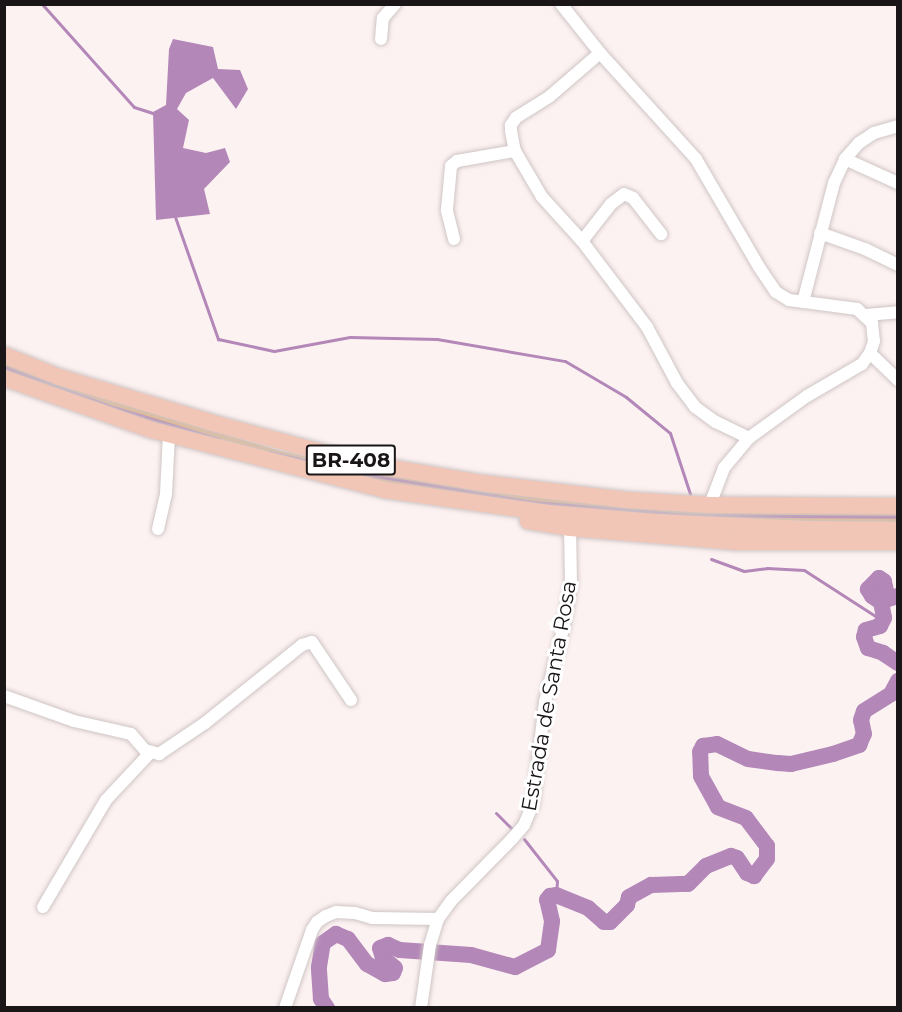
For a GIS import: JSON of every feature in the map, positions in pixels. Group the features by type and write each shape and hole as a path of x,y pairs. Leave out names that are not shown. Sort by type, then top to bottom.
{"highway":[{"name":"BR-408","path":"4,355 59,376 191,417 363,463 493,485 627,500 710,505 897,506"},
{"name":"BR-408","path":"4,378 169,435 385,490 548,513 656,522 805,529 897,530"},
{"path":"262,460 294,476 341,489 570,528 736,542 897,543"}],"street":[{"path":"381,39 383,18 395,4"},
{"path":"561,4 600,53 696,159 776,292 789,300 857,309 867,315 872,323 874,341 870,353 862,364 807,396 749,438 724,468 710,505"},
{"path":"600,53 549,97 516,118 511,131 515,151 542,197 582,241 647,327 677,383 695,407 716,422 749,438"},
{"path":"803,302 834,183 845,159 859,143 874,134 897,126"},
{"path":"454,239 447,210 447,187 451,166 457,161 515,151"},
{"path":"845,159 897,183"},
{"path":"582,241 611,204 624,194 633,198 661,234"},
{"path":"820,233 865,249 897,265"},
{"path":"867,315 897,312"},
{"path":"870,353 897,380"},
{"path":"158,529 166,495 169,435"},
{"name":"Estrada de Santa Rosa","path":"421,1008 430,945 438,919 451,901 524,825 533,804 545,702 564,625 571,583 570,528"},
{"path":"4,696 74,721 131,734 150,753 159,754 171,748 308,642 316,645 351,700"},
{"path":"43,907 106,800 150,753"},
{"path":"285,1008 312,930 317,922 326,916 336,912 355,913 372,918 438,919"}],"shaded area":[{"path":"173,39 213,47 218,69 240,70 248,89 236,109 213,78 186,93 177,109 189,120 183,148 206,153 225,148 230,162 204,189 210,214 156,220 153,112 166,105 169,49"},
{"path":"4,361 107,399 277,450 355,468 485,492 688,511 897,514 897,524 602,514 381,482 177,432 5,371"}],"waterway":[{"path":"42,4 134,107 155,114"},
{"path":"174,214 218,339 274,351 350,337 437,339 565,361 626,397 670,433 690,494"},
{"path":"4,367 113,407 219,439"},
{"path":"269,452 375,476 533,502 688,515 898,517"},
{"path":"711,559 744,571 767,568 804,570 883,621"},
{"path":"898,596 888,599 884,581 879,578 868,589 872,596 881,602 884,618 880,626 866,630 864,637 868,648 883,653 898,663"},
{"path":"327,1008 321,999 319,967 323,943 336,934 348,939 367,964 385,974 393,973 395,968 383,958 380,948 388,945 400,950 471,955 515,967 548,950 552,921 547,900 550,896 556,895 588,908 604,922 610,922 627,905 629,897 651,885 688,884 706,866 731,856 737,858 747,873 754,876 767,859 767,846 746,818 718,807 701,776 700,752 703,746 717,744 748,759 791,764 833,754 859,745 864,734 861,720 864,711 891,694 898,681"},
{"path":"496,813 511,828"},
{"path":"524,839 557,881 556,895"}]}
